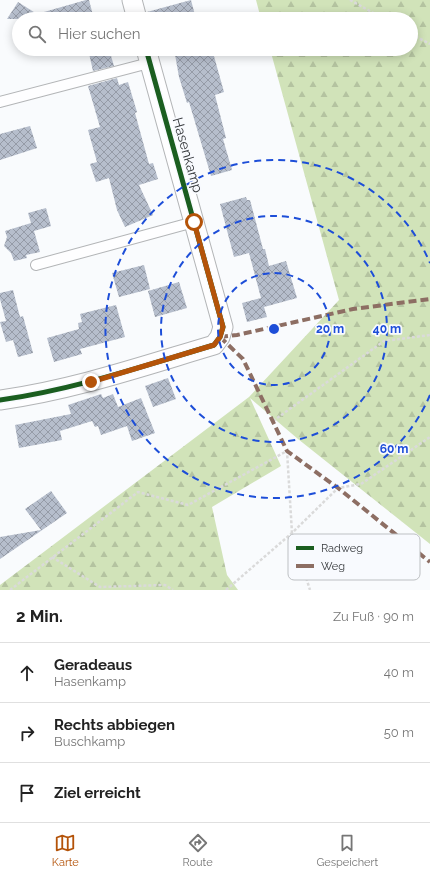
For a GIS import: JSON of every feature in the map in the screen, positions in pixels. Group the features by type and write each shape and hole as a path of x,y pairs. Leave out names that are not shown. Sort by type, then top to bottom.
{"street":[{"path":"132,0 135,12"},
{"name":"Hasenkamp","path":"0,400 91,382 214,345 220,337 223,327 148,56"}],"lane":[{"path":"0,102 148,56"},
{"path":"36,265 194,222"}],"path":[{"path":"350,0 371,12"},
{"path":"418,38 430,44"},
{"path":"273,421 384,341 430,335"},
{"path":"292,533 338,488 361,484 430,437"},
{"path":"10,590 138,492 188,505 287,451 292,533"},
{"path":"226,590 288,536"},
{"path":"52,557 100,586 165,585 173,590"},
{"path":"307,580 310,590"}],"green space":[{"path":"256,0 430,0 430,544 420,536 420,534 417,534 298,439 250,398 281,466 212,507 227,575 238,590 0,590 0,585 249,397 339,300 272,56 418,56 418,12 259,12"}],"building":[{"path":"89,0 92,12 44,12"},
{"path":"191,0 194,12 147,12"},
{"path":"18,2 34,12 12,12 12,19 7,19"},
{"path":"90,56 111,56 114,66 93,71"},
{"path":"175,56 214,56 224,92 215,95 226,138 223,139 232,170 211,176 189,102 187,103 179,77"},
{"path":"117,78 119,85 128,82 137,112 135,113 149,164 153,163 158,179 139,185 153,215 125,227 117,210 109,178 96,182 90,164 97,162 88,130 100,127 88,86"},
{"path":"30,126 37,148 0,160 0,134"},
{"path":"246,197 247,200 250,200 269,266 286,261 297,298 264,307 267,317 247,322 242,303 261,298 249,253 234,257 220,204"},
{"path":"46,208 51,226 34,231 40,252 26,255 27,258 14,261 11,253 4,246 7,237 5,231 31,223 28,213"},
{"path":"144,265 150,289 119,297 112,273"},
{"path":"179,282 187,308 155,317 148,291"},
{"path":"13,290 20,317 23,316 33,353 18,357 13,340 6,342 0,322 6,321 0,299 0,293"},
{"path":"116,305 125,337 80,349 82,354 54,362 47,338 79,329 78,323 82,322 80,314"},
{"path":"168,378 176,399 153,407 145,386"},
{"path":"101,394 103,398 113,394 118,407 141,398 155,433 132,441 127,426 101,435 98,426 95,427 92,421 60,431 62,440 19,448 15,425 71,414 68,405"},
{"path":"51,491 67,513 0,559 0,537 41,530 25,509"}],"marked path":[{"path":"220,337 237,335 353,309 430,299"},
{"path":"220,337 243,359 287,451 338,488 395,534"},
{"path":"420,554 430,562"}],"cycle path":[{"path":"0,400 27,396 108,377 214,345 220,337 223,327 148,56"}],"route":[{"path":"91,382 214,345 220,337 223,327 194,222"}]}
